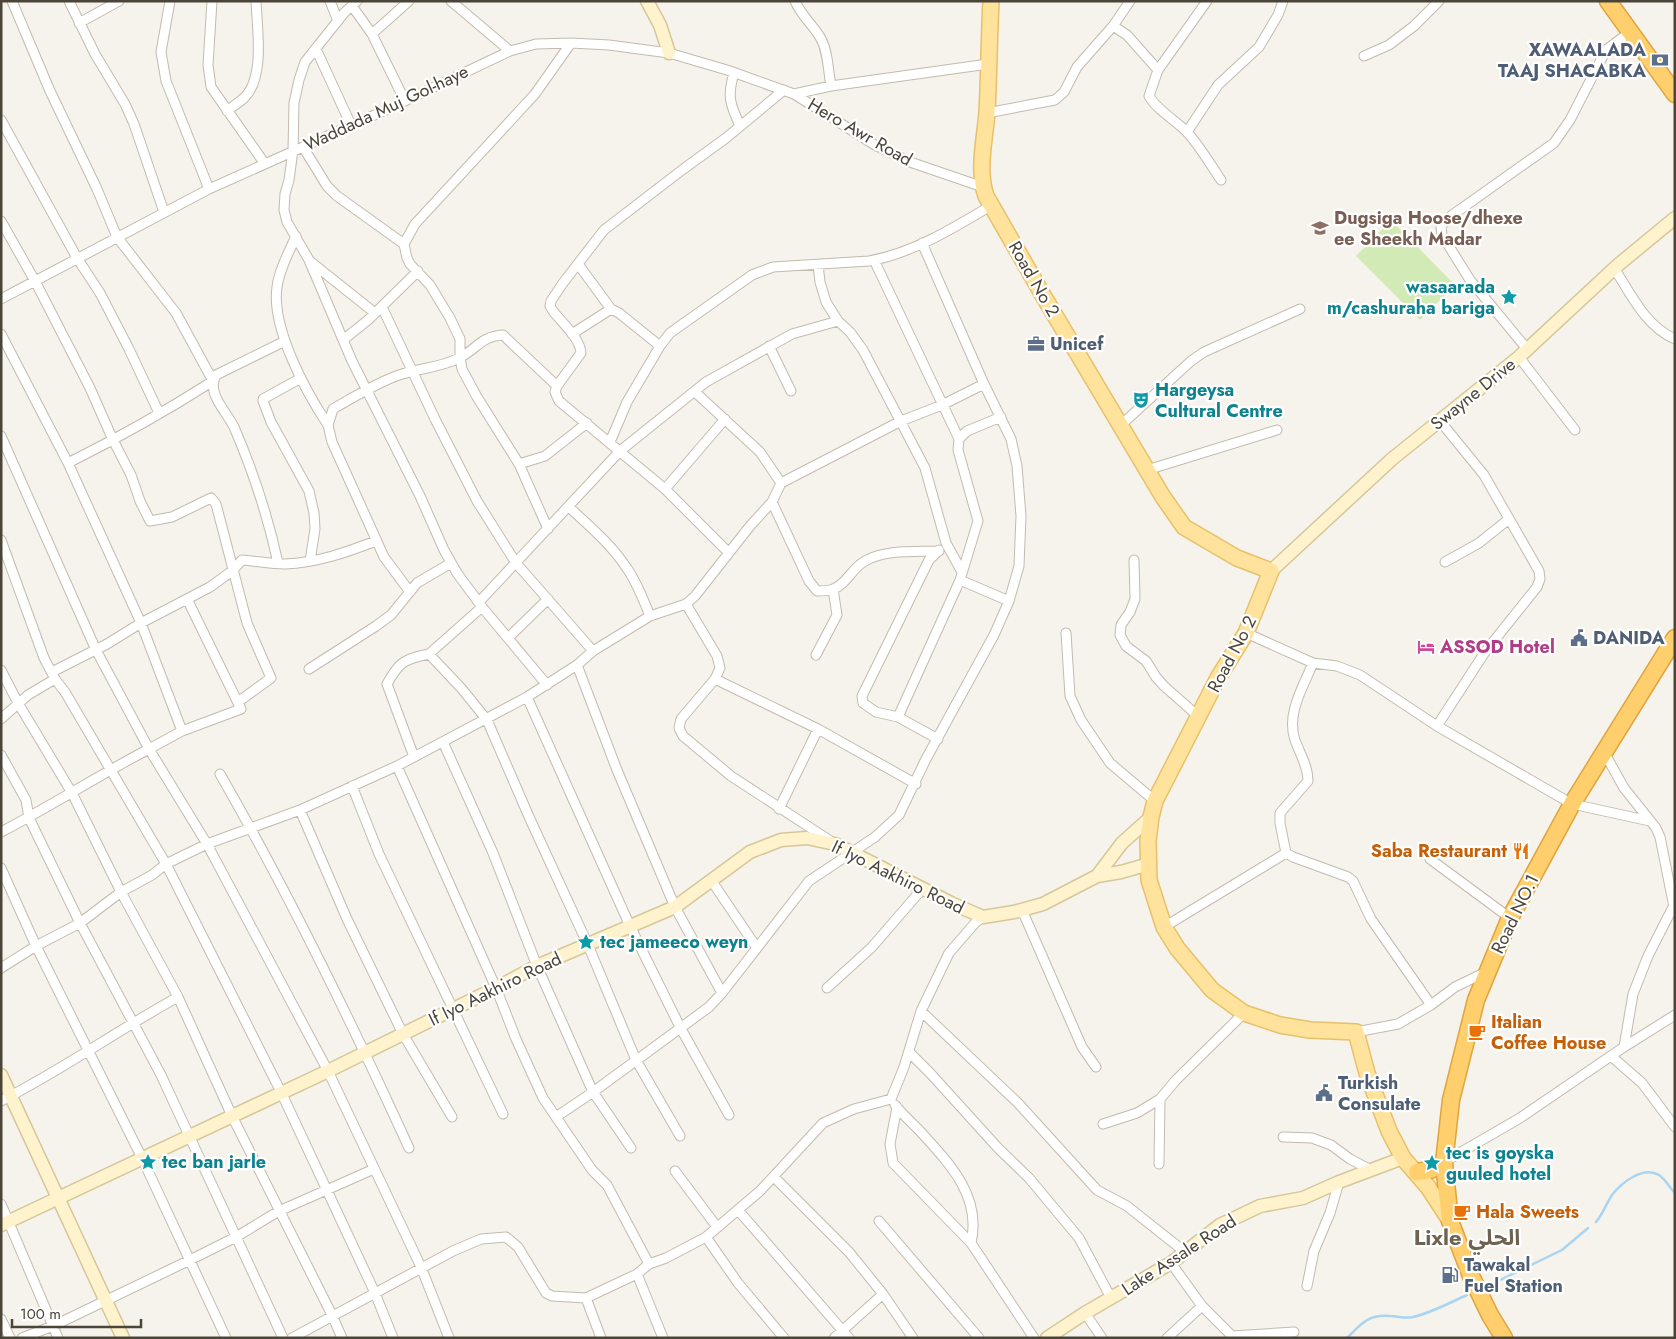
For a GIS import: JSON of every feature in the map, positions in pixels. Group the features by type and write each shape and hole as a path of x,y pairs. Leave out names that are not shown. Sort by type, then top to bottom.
{"highway":[{"path":"1608,1 1675,94"},
{"name":"Road NO.1","path":"1504,1338 1490,1315 1471,1276 1450,1221 1444,1163 1451,1100 1476,1000 1510,918 1572,804 1675,638"},
{"path":"1417,1172 1430,1170 1444,1163"}],"main road":[{"name":"Road No 2","path":"991,1 983,150 983,187 992,206 1147,470 1184,527 1237,558 1271,571 1246,632 1218,678 1155,801 1148,841 1149,880 1164,927 1177,948 1212,990 1244,1013 1280,1025 1310,1030 1356,1032"},
{"path":"1356,1032 1367,1073 1389,1132 1403,1158 1417,1172 1440,1203 1450,1221"}],"street":[{"path":"12,1 50,91 98,189 117,237 176,313 213,381"},
{"path":"68,1 134,124 164,212"},
{"path":"80,23 119,1"},
{"path":"170,1 161,52 163,68 166,82 209,188"},
{"path":"212,1 208,65 210,87 265,164"},
{"path":"227,111 246,96 253,85 258,58 256,1"},
{"path":"330,1 338,21"},
{"path":"372,34 409,1"},
{"path":"451,1 510,51"},
{"path":"647,1 660,25 669,53"},
{"path":"795,1 799,10 819,35 824,45 831,86"},
{"path":"986,113 1055,100 1064,92 1077,67 1113,26 1130,1"},
{"path":"1207,1 1158,70 1149,96 1152,103 1187,132 1221,180"},
{"path":"1187,132 1218,85 1259,47 1278,15 1283,1"},
{"path":"1364,56 1389,45 1414,26 1438,1"},
{"path":"405,101 372,34 354,4 305,62 294,103 293,150 284,210 288,222 309,260 366,391 420,496 451,562 480,605 547,685"},
{"path":"1113,26 1126,35 1158,70"},
{"path":"1575,430 1523,353 1470,280 1442,235 1441,226 1451,216 1554,143 1570,120 1606,50 1630,32"},
{"path":"548,529 519,464 477,397 462,369 460,339 450,318 430,285 410,264 405,253 404,244 415,224 535,94 572,43"},
{"name":"Waddada Muj Gol-haye","path":"1,299 209,188 405,101 510,51 536,44 609,45 669,53 794,94"},
{"path":"316,49 351,125"},
{"path":"794,94 831,86 988,64"},
{"path":"734,73 729,88 732,107 740,126"},
{"path":"729,553 666,489 559,401 555,392 557,386 581,353 578,342 550,306 555,295 604,230 784,90"},
{"name":"Hero Awr Road","path":"794,94 868,140 910,162 983,187"},
{"path":"1,120 77,258 100,293 159,413"},
{"path":"303,147 327,186 337,196 404,244"},
{"path":"610,442 627,402 660,346 670,333 752,275 773,267 874,260 922,244 992,206"},
{"name":"Swayne Drive","path":"1271,571 1392,459 1523,353 1614,268 1675,218"},
{"path":"1,221 35,281 90,388 131,475 140,502 150,521 172,517 211,498 216,504 247,624 271,678 238,702"},
{"path":"296,236 277,286 277,306 285,341 316,407 328,425 332,442 384,558 410,592"},
{"path":"556,1117 709,1007 722,994 809,882 875,838 899,815 916,784 926,760 994,634 1009,601 1019,566 1021,516 1017,466 1011,439 984,384 922,244"},
{"path":"309,260 378,310 413,372 477,501 516,563 593,651"},
{"path":"874,260 958,439 958,450 978,521 961,576 898,717"},
{"path":"578,264 611,308 660,346"},
{"path":"818,265 820,282 826,302 838,321 850,332 863,350 925,468 946,543 961,576 1009,601"},
{"path":"1614,268 1647,320 1675,339"},
{"path":"343,340 378,310 418,271"},
{"path":"572,334 611,308"},
{"path":"1121,425 1191,361 1204,352 1300,308"},
{"path":"414,757 387,684 395,669 409,658 429,654 480,605 516,563 620,452 695,392 713,378 792,334 838,321"},
{"path":"1,334 68,463 141,623 182,731"},
{"path":"328,425 333,409 366,391 388,380 460,358 481,341 494,336 503,335 557,386"},
{"path":"278,563 260,495 233,426 213,389 213,381 216,375 285,341"},
{"path":"770,346 791,391"},
{"path":"302,378 263,400 271,422 309,491 314,513 315,529 310,561"},
{"path":"68,463 113,440 213,381"},
{"path":"1,968 36,946 80,923 120,892 152,875 166,864 207,844 300,810 397,766 487,720 527,697 577,665 593,651 650,616 686,604 695,596 750,526 772,502 781,483 901,421 942,405 984,384"},
{"path":"695,392 760,452 781,483"},
{"path":"958,439 967,431 1001,418"},
{"path":"666,489 725,419"},
{"path":"1437,726 1486,652 1537,587 1540,579 1539,571 1484,475 1440,421"},
{"path":"519,464 545,456 588,423"},
{"path":"1147,470 1277,430"},
{"path":"1,436 96,650 149,750 207,844 328,1071 421,1267 449,1338"},
{"path":"772,502 809,581 817,591 833,589 841,585 851,572 865,561 885,554 939,551"},
{"path":"569,507 612,549 626,566 635,580 650,616"},
{"path":"1445,562 1479,543 1509,519"},
{"path":"1,540 44,658 166,864 281,1092 375,1293 393,1338"},
{"path":"1,719 53,675 141,623 210,587 232,571 242,560 278,563 310,561 336,556 376,541"},
{"path":"938,739 898,717 876,712 863,704 862,696 929,560 946,543"},
{"path":"1134,560 1134,598 1130,612 1121,625 1120,635 1126,646 1146,661 1164,686 1199,717"},
{"path":"310,669 391,615 417,583 451,562"},
{"path":"816,655 836,615 833,589"},
{"path":"1,832 182,731 241,708 187,599"},
{"path":"508,638 548,599"},
{"path":"686,604 717,656 720,668 716,679 681,719 679,728 683,736 731,776 835,844"},
{"path":"1246,632 1313,662 1337,666 1360,675 1437,726 1572,804 1650,822"},
{"path":"1066,633 1070,696 1081,720 1110,763 1155,801"},
{"path":"429,654 462,689 487,720 588,944 636,1060 680,1136"},
{"path":"1286,853 1280,814 1308,781 1306,767 1294,738 1292,714 1313,662"},
{"path":"577,665 675,907 722,994"},
{"path":"1,670 18,704 72,793 120,892 178,997 232,1116 342,1338"},
{"path":"716,679 818,729 916,784"},
{"path":"527,697 630,926 680,1028 729,1115"},
{"path":"779,809 818,729"},
{"path":"443,742 493,853 537,966 593,1092 631,1148"},
{"path":"1604,752 1624,788 1656,828 1671,874 1674,909 1648,956 1633,994 1624,1047"},
{"path":"1,754 26,800 29,818 80,923 134,1022 190,1135 283,1338"},
{"path":"397,766 543,1098 592,1170 607,1185 649,1264"},
{"path":"220,774 251,828 366,1052 409,1148"},
{"path":"352,786 379,854 503,1114"},
{"path":"300,810 347,919 403,1034 452,1117"},
{"path":"1097,876 1122,843 1151,817"},
{"name":"If Iyo Aakhiro Road","path":"5,1223 328,1071 453,1010 537,966 675,907 750,852 781,840 807,838 835,844 984,917 1043,904 1097,876"},
{"path":"1164,927 1286,853"},
{"path":"1286,853 1348,877 1353,881 1371,919 1431,1005"},
{"path":"1430,859 1510,918"},
{"path":"1097,876 1122,872 1148,864"},
{"path":"1,868 36,946 142,1158 226,1338"},
{"path":"711,880 757,948"},
{"path":"827,988 872,947 922,888"},
{"path":"1022,910 1082,1047 1096,1067"},
{"path":"891,1099 921,1012 949,953 976,922 984,917"},
{"path":"1356,1032 1398,1024 1431,1005 1455,987 1488,971"},
{"path":"6,1098 88,1052 134,1022 178,997"},
{"path":"921,1012 1018,1103 1097,1190 1127,1206 1185,1252"},
{"path":"1103,1124 1137,1113 1160,1099 1176,1080 1244,1013"},
{"path":"1444,1163 1520,1118 1624,1047 1675,1015"},
{"path":"908,1052 930,1073 998,1148 1029,1178 1079,1238 1111,1298"},
{"path":"1611,1056 1642,1083 1675,1127"},
{"path":"1,1075 6,1098 59,1199 123,1338"},
{"path":"891,1099 954,1172 966,1190 973,1211 974,1231 971,1243"},
{"path":"292,1338 421,1267 481,1239 506,1237 518,1247 546,1293 552,1296 586,1298 637,1274 649,1264 666,1258 706,1237 774,1177 823,1123 854,1108 891,1099"},
{"path":"1159,1164 1160,1099"},
{"path":"897,1107 890,1144 893,1163 971,1243 1034,1338"},
{"path":"1284,1137 1312,1138 1331,1144 1350,1159 1371,1170"},
{"name":"Lake Assale Road","path":"1047,1338 1171,1262 1220,1225 1260,1206 1303,1198 1403,1158"},
{"path":"22,1338 53,1326 190,1260 236,1237 279,1211 374,1169"},
{"path":"675,1171 717,1227"},
{"path":"774,1177 849,1252 913,1338"},
{"path":"1307,1286 1314,1251 1330,1213 1339,1182"},
{"path":"1,1204 5,1223 58,1338"},
{"path":"738,1210 849,1338"},
{"path":"879,1221 979,1338"},
{"path":"706,1237 738,1283 784,1338"},
{"path":"1171,1262 1202,1306 1231,1337 1294,1332"},
{"path":"637,1274 664,1338"},
{"path":"834,1338 882,1294"},
{"path":"586,1298 601,1338"},
{"path":"1167,1338 1202,1306"},
{"path":"1085,1313 1102,1338"},
{"path":"1,1319 10,1338"}],"green space":[{"path":"1391,220 1455,285 1420,320 1356,256"}],"waterway":[{"path":"1596,1222 1616,1190 1640,1174 1646,1172 1659,1175 1675,1193"},
{"path":"1492,1284 1562,1250 1588,1228"},
{"path":"1347,1338 1370,1318 1382,1316 1413,1317 1467,1295"}],"place":[{"name":"XAWAALADA TAAJ SHACABKA","path":"1660,60"},
{"name":"Dugsiga Hoose/dhexe ee Sheekh Madar","path":"1320,228"},
{"name":"wasaarada m/cashuraha bariga","path":"1509,297"},
{"name":"Unicef","path":"1036,344"},
{"name":"Hargeysa Cultural Centre","path":"1141,400"},
{"name":"DANIDA","path":"1579,638"},
{"name":"ASSOD Hotel","path":"1426,647"},
{"name":"Saba Restaurant","path":"1521,851"},
{"name":"tec jameeco weyn","path":"586,942"},
{"name":"Italian Coffee House","path":"1477,1032"},
{"name":"Turkish Consulate","path":"1324,1093"},
{"name":"tec ban jarle","path":"148,1162"},
{"name":"tec is goyska guuled hotel","path":"1432,1163"},
{"name":"Hala Sweets","path":"1462,1212"},
{"name":"Tawakal Fuel Station","path":"1450,1275"}],"district":[{"name":"Lixle الحلي","path":"1467,1237"}]}
